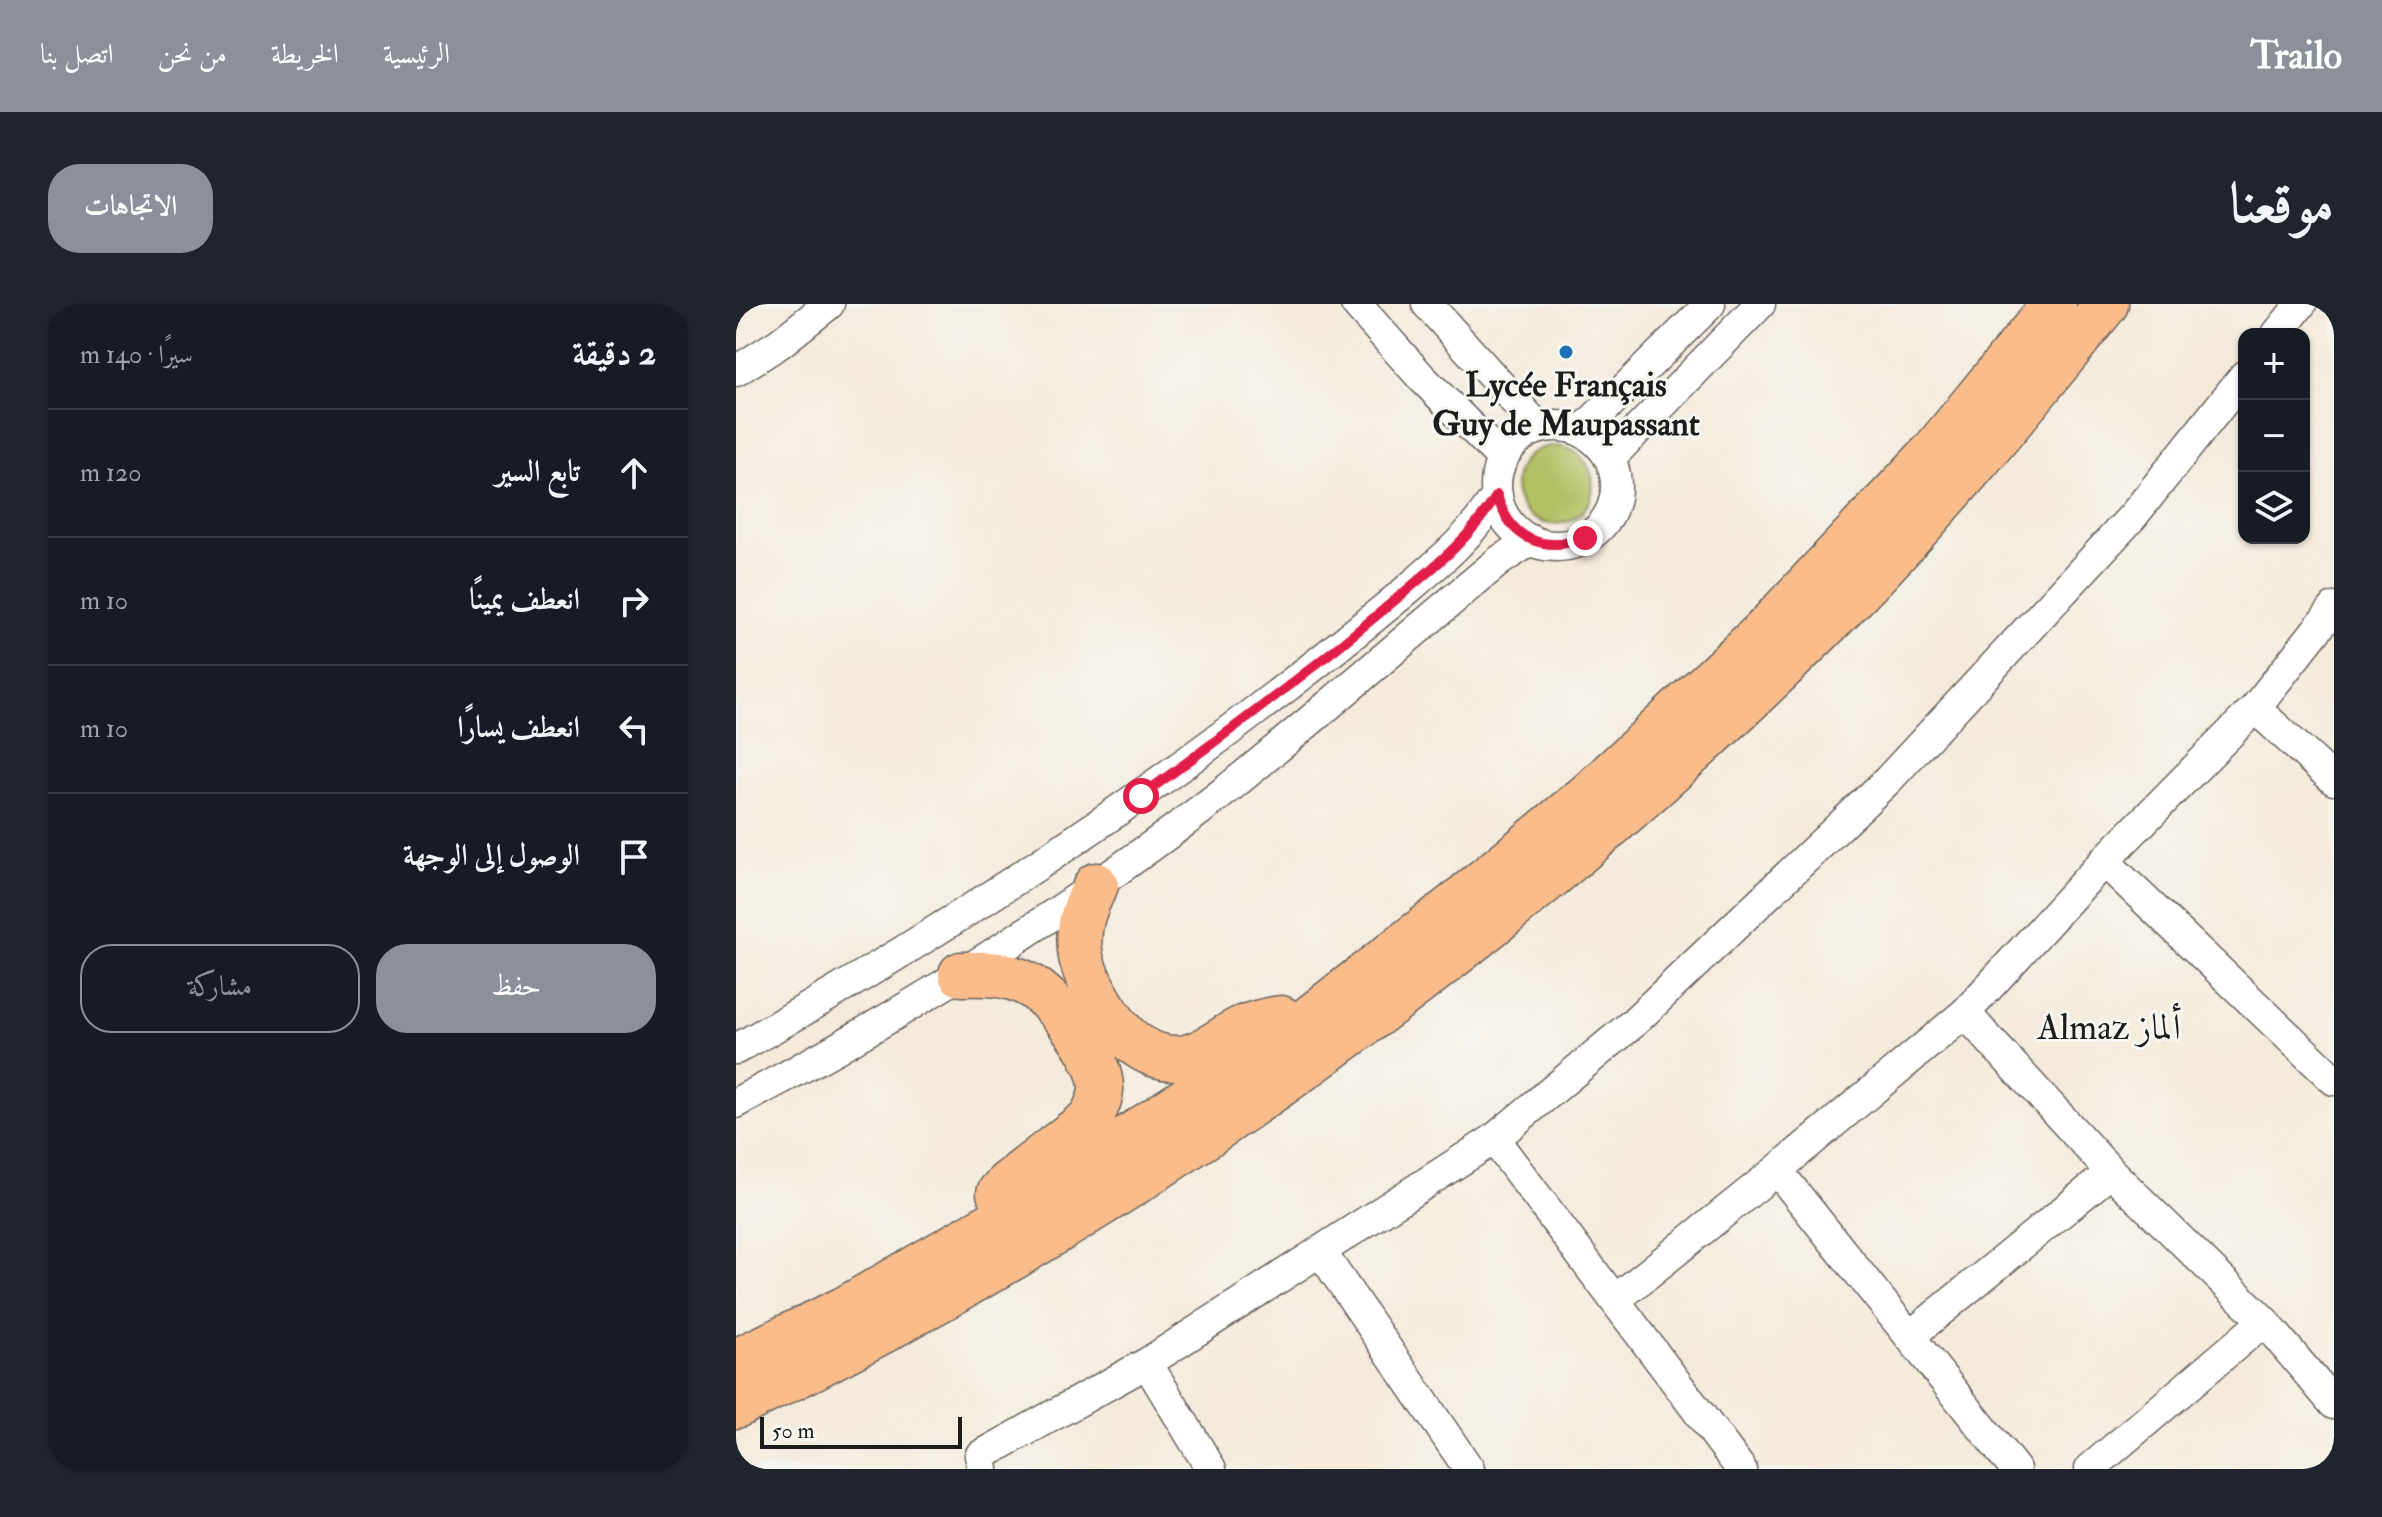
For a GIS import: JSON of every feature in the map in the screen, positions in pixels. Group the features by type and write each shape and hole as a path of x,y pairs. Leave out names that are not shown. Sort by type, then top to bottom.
{"highway":[{"path":"736,1361 844,1309 1046,1191 1308,1019 1457,903 1588,795 1764,631 1933,452 2054,304"},
{"path":"736,1406 805,1372 1034,1246 1236,1115 1386,1008 1535,890 1672,773 1827,624 1937,507 2106,304"},
{"path":"1096,885 1082,917 1079,934 1083,968 1089,983 1120,1027 1131,1041 1146,1051 1163,1057 1180,1058 1198,1054 1240,1029 1257,1023 1290,1018 1308,1019"},
{"path":"961,974 1005,976 1026,983 1045,995 1061,1010 1093,1060 1101,1090 1098,1106 1090,1119 1008,1183 989,1206 977,1232"}],"street":[{"path":"736,371 780,343 829,304"},
{"path":"1356,304 1422,378 1503,459"},
{"path":"1427,304 1539,428"},
{"path":"1582,431 1710,304"},
{"path":"1610,458 1760,304"},
{"path":"2282,328 2301,304"},
{"path":"983,1469 980,1456 1147,1363 1494,1139 1631,1025 1888,780 2133,516 2238,384"},
{"path":"1568,427 1582,431 1598,442 1610,458 1616,475 1616,494 1611,512 1600,527 1585,538 1568,544 1549,545 1531,540 1509,522 1497,495 1497,477 1503,459 1518,441 1539,428 1568,427"},
{"path":"736,1049 927,938 1141,796 1244,720 1432,569 1473,530 1497,495"},
{"path":"736,1103 870,1030 1096,885 1224,792 1499,561 1531,540"},
{"path":"1615,1300 1965,1013 2104,861 2255,708 2334,608"},
{"path":"2255,708 2334,780"},
{"path":"2104,861 2334,1080"},
{"path":"1965,1013 2111,1172 2264,1321 2334,1404"},
{"path":"1494,1139 1741,1469"},
{"path":"1777,1170 2015,1469"},
{"path":"1910,1336 2111,1172"},
{"path":"1321,1252 1469,1469"},
{"path":"2090,1469 2264,1321"},
{"path":"1147,1363 1211,1469"}],"green space":[{"path":"1546,446 1562,446 1576,452 1587,463 1593,485 1587,507 1576,518 1562,524 1546,524 1532,518 1521,507 1515,493 1515,477 1521,463 1532,452"}],"place":[{"name":"Lycée Français Guy de Maupassant","path":"1566,352"}],"district":[{"name":"Almaz ألماز","path":"2109,1027"}],"route":[{"path":"1141,796 1345,641 1443,559 1473,530 1497,495 1509,522 1531,540 1549,545 1568,544 1585,538"}]}
